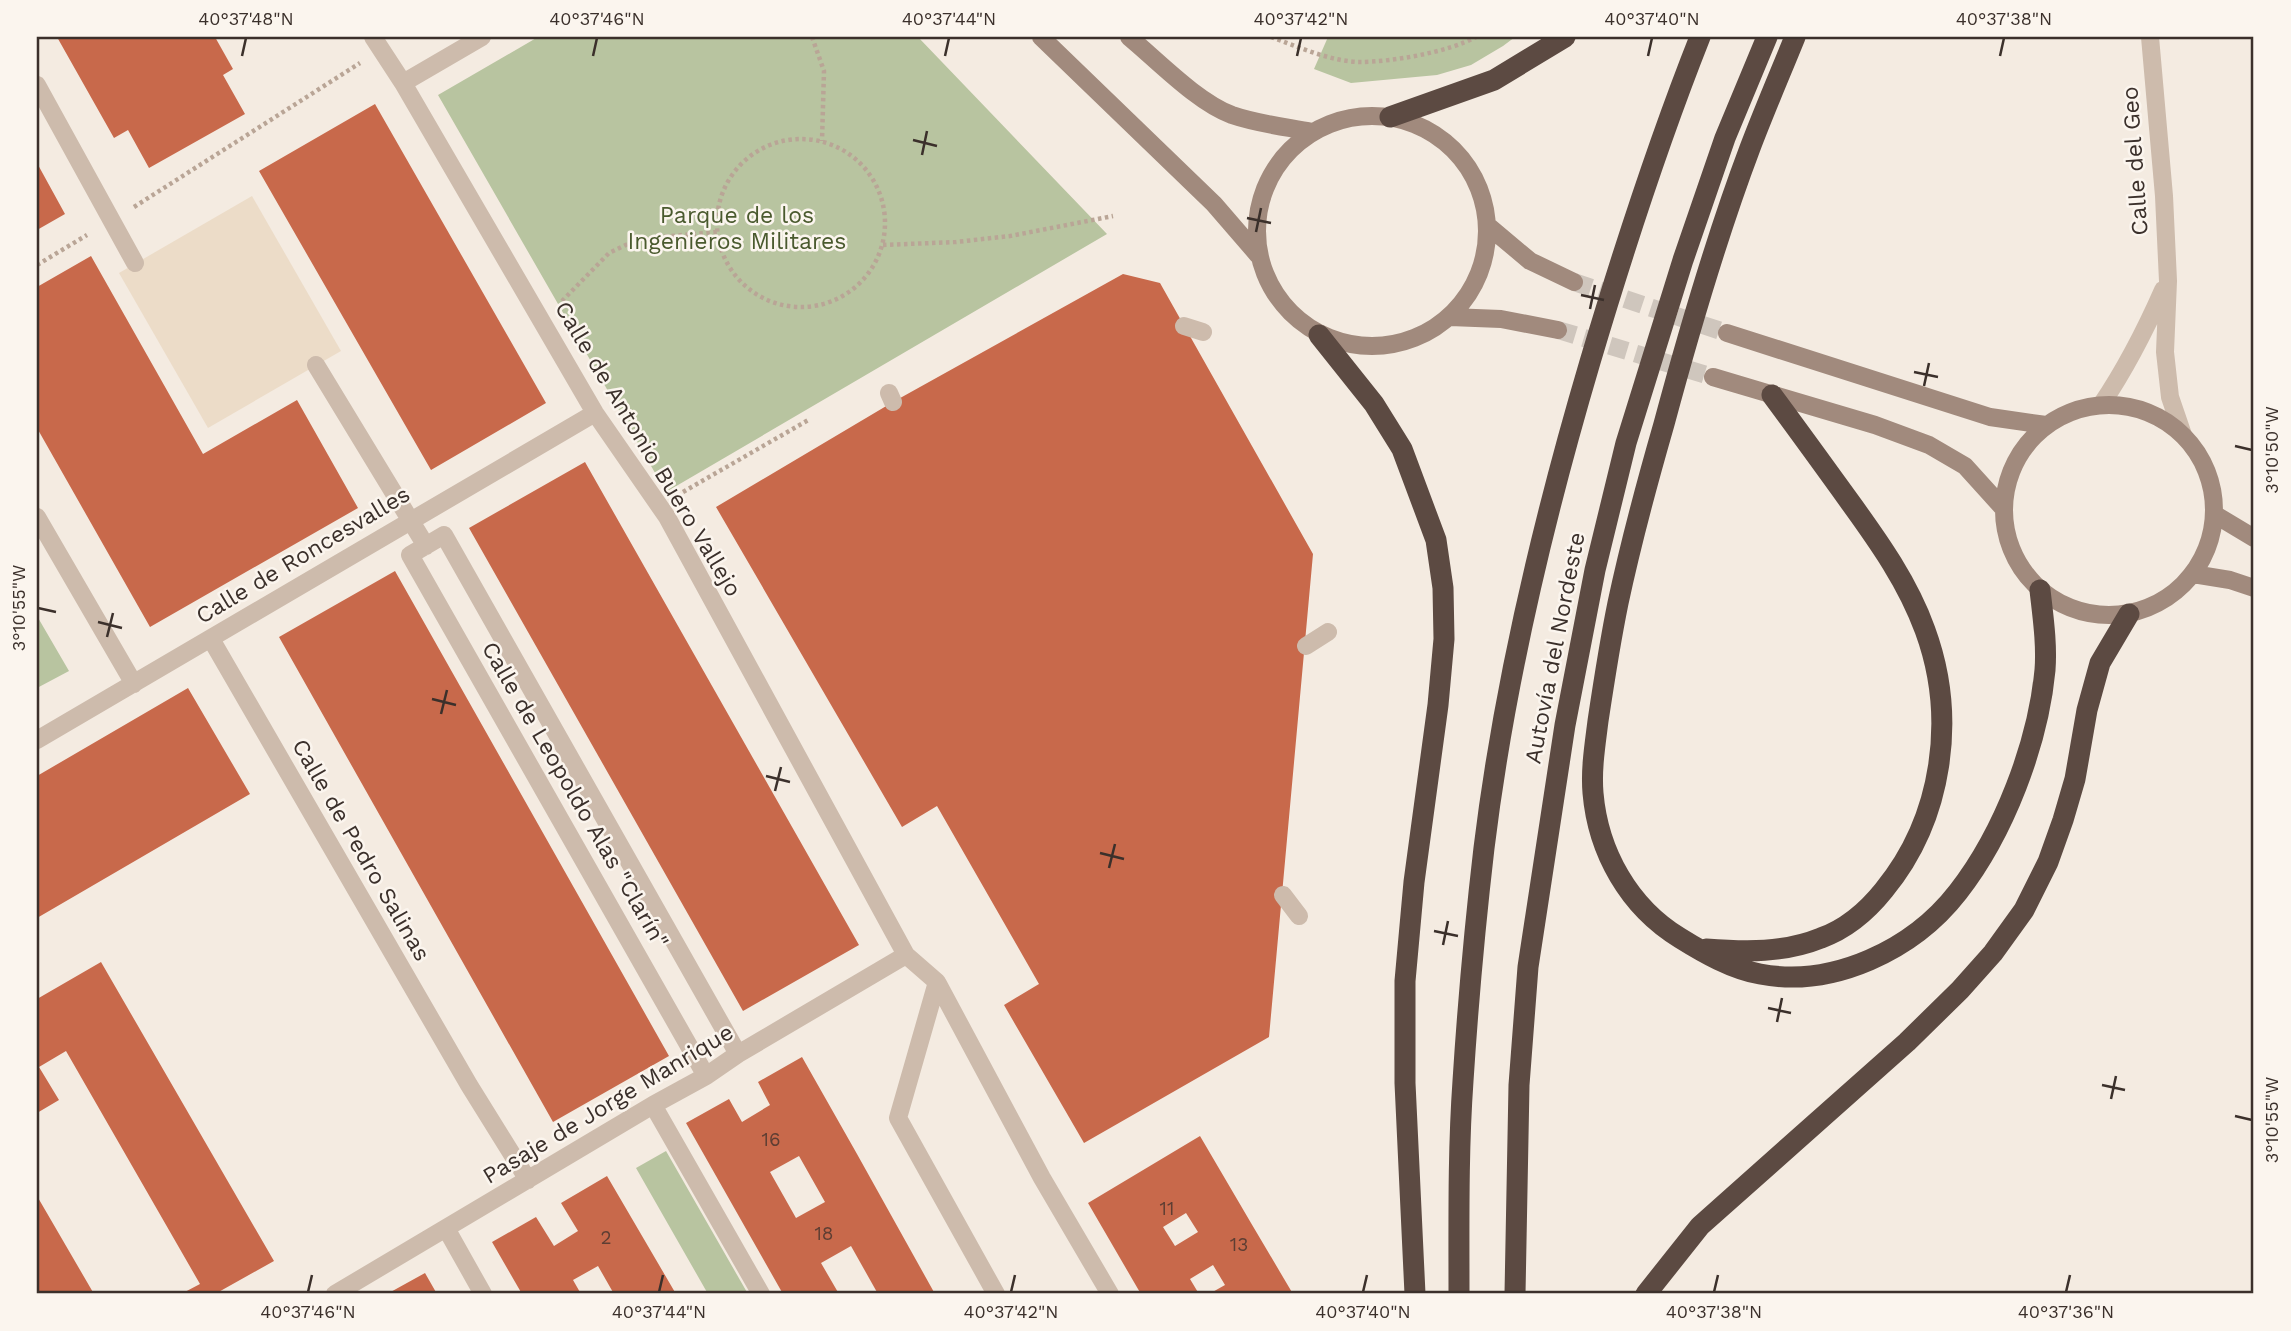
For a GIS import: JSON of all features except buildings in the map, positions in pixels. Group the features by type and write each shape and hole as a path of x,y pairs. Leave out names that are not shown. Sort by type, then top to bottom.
{"highway":[{"path":"1390,117 1494,80 1565,37"},
{"name":"Autovía del Nordeste","path":"1459,1294 1462,1083 1473,959 1485,847 1524,617 1570,431 1626,241 1668,117 1700,37"},
{"name":"Autovía del Nordeste","path":"1515,1294 1519,1085 1528,967 1562,738 1595,570 1626,443 1683,260 1726,138 1767,37"},
{"path":"1795,37 1745,163 1679,365 1628,556 1607,656 1593,760 1593,792 1607,855 1622,883 1641,907 1666,930 1695,948 1758,974 1783,977 1814,976 1841,970 1869,960 1917,932 1958,893 1978,863 2020,774 2041,702 2045,666 2040,590"},
{"path":"1319,335 1374,404 1402,449 1436,540 1443,588 1444,639 1438,705 1405,981 1405,1083 1415,1294"},
{"path":"1695,948 1762,951 1792,947 1823,938 1849,923 1874,903 1911,852 1937,780 1942,743 1942,704 1935,663 1913,599 1877,540 1772,395"},
{"path":"1646,1294 1699,1226 1961,990 1993,953 2024,910 2048,862 2063,820 2075,779 2087,710 2100,663 2129,614"}],"main road":[{"path":"1041,37 1186,176 1258,255"},
{"path":"1129,37 1205,101 1231,115 1312,132"},
{"path":"1364,116 1390,117 1420,126 1447,142 1468,166 1481,194 1488,225 1484,259 1471,291 1450,317 1427,334 1401,344 1373,348 1345,345 1319,335 1299,323 1280,303 1268,284 1258,255 1258,208 1268,180 1286,154 1312,132 1338,120 1364,116"},
{"path":"1488,225 1530,261 1574,282"},
{"path":"1450,317 1501,319 1558,330"},
{"path":"1727,334 1990,417 2046,425"},
{"path":"1713,377 1875,425 1929,445 1965,466 2003,508"},
{"path":"2101,405 2130,407 2159,417 2183,435 2201,458 2211,485 2214,514 2208,546 2193,574 2164,600 2129,614 2098,615 2077,610 2067,607 2040,590 2012,553 2003,508 2009,476 2024,448 2046,425 2072,411 2101,405"},
{"path":"2214,514 2254,538"},
{"path":"2193,574 2230,580 2254,588"}],"street":[{"path":"403,83 482,37"},
{"name":"Calle del Geo","path":"2150,37 2164,196 2168,281 2165,352 2170,397 2183,435"},
{"name":"Calle de Antonio Buero Vallejo","path":"377,43 595,413 659,506 906,955 937,982 1042,1178 1110,1294"},
{"path":"37,85 135,263"},
{"name":"Calle del Geo","path":"2101,405 2140,343 2168,281"},
{"path":"1184,326 1203,332"},
{"path":"316,365 426,546"},
{"name":"Calle de Roncesvalles","path":"37,740 595,413"},
{"path":"37,517 134,684"},
{"name":"Calle de Leopoldo Alas \"Clarín\"","path":"706,1076 410,555 444,535 738,1054"},
{"path":"1306,646 1328,632"},
{"name":"Calle de Pedro Salinas","path":"211,639 469,1085 528,1180"},
{"path":"1283,895 1299,916"},
{"name":"Pasaje de Jorge Manrique","path":"335,1294 447,1230 906,955"},
{"path":"937,982 898,1118 996,1294"},
{"path":"653,1105 761,1294"},
{"path":"447,1230 483,1294"}],"path":[{"path":"813,37 824,71 822,141"},
{"path":"1271,37 1314,53 1358,62 1415,55 1476,37"},
{"path":"37,264 112,220 377,43"},
{"path":"793,138 822,141 851,153 866,167 877,184 884,204 886,224 883,245 875,264 848,294 830,303 810,307 789,307 761,297 737,278 725,260 717,232 720,201 727,182 739,165 755,152 773,143 793,138"},
{"path":"883,245 956,242 1010,236 1114,216"},
{"path":"542,322 609,253 638,239 717,232"},
{"path":"659,506 810,419"}],"green space":[{"name":"Parque de los Ingenieros Militares","path":"538,37 918,37 1107,234 666,492 438,95"},
{"path":"1328,37 1515,37 1471,65 1437,75 1351,83 1314,69"},
{"path":"37,616 69,671 37,688"},
{"path":"666,1151 748,1294 708,1294 636,1168"}],"shaded area":[{"path":"252,196 341,351 208,428 119,273"}],"tunnel":[{"path":"1574,282 1727,333"},
{"path":"1558,330 1713,377"}]}
